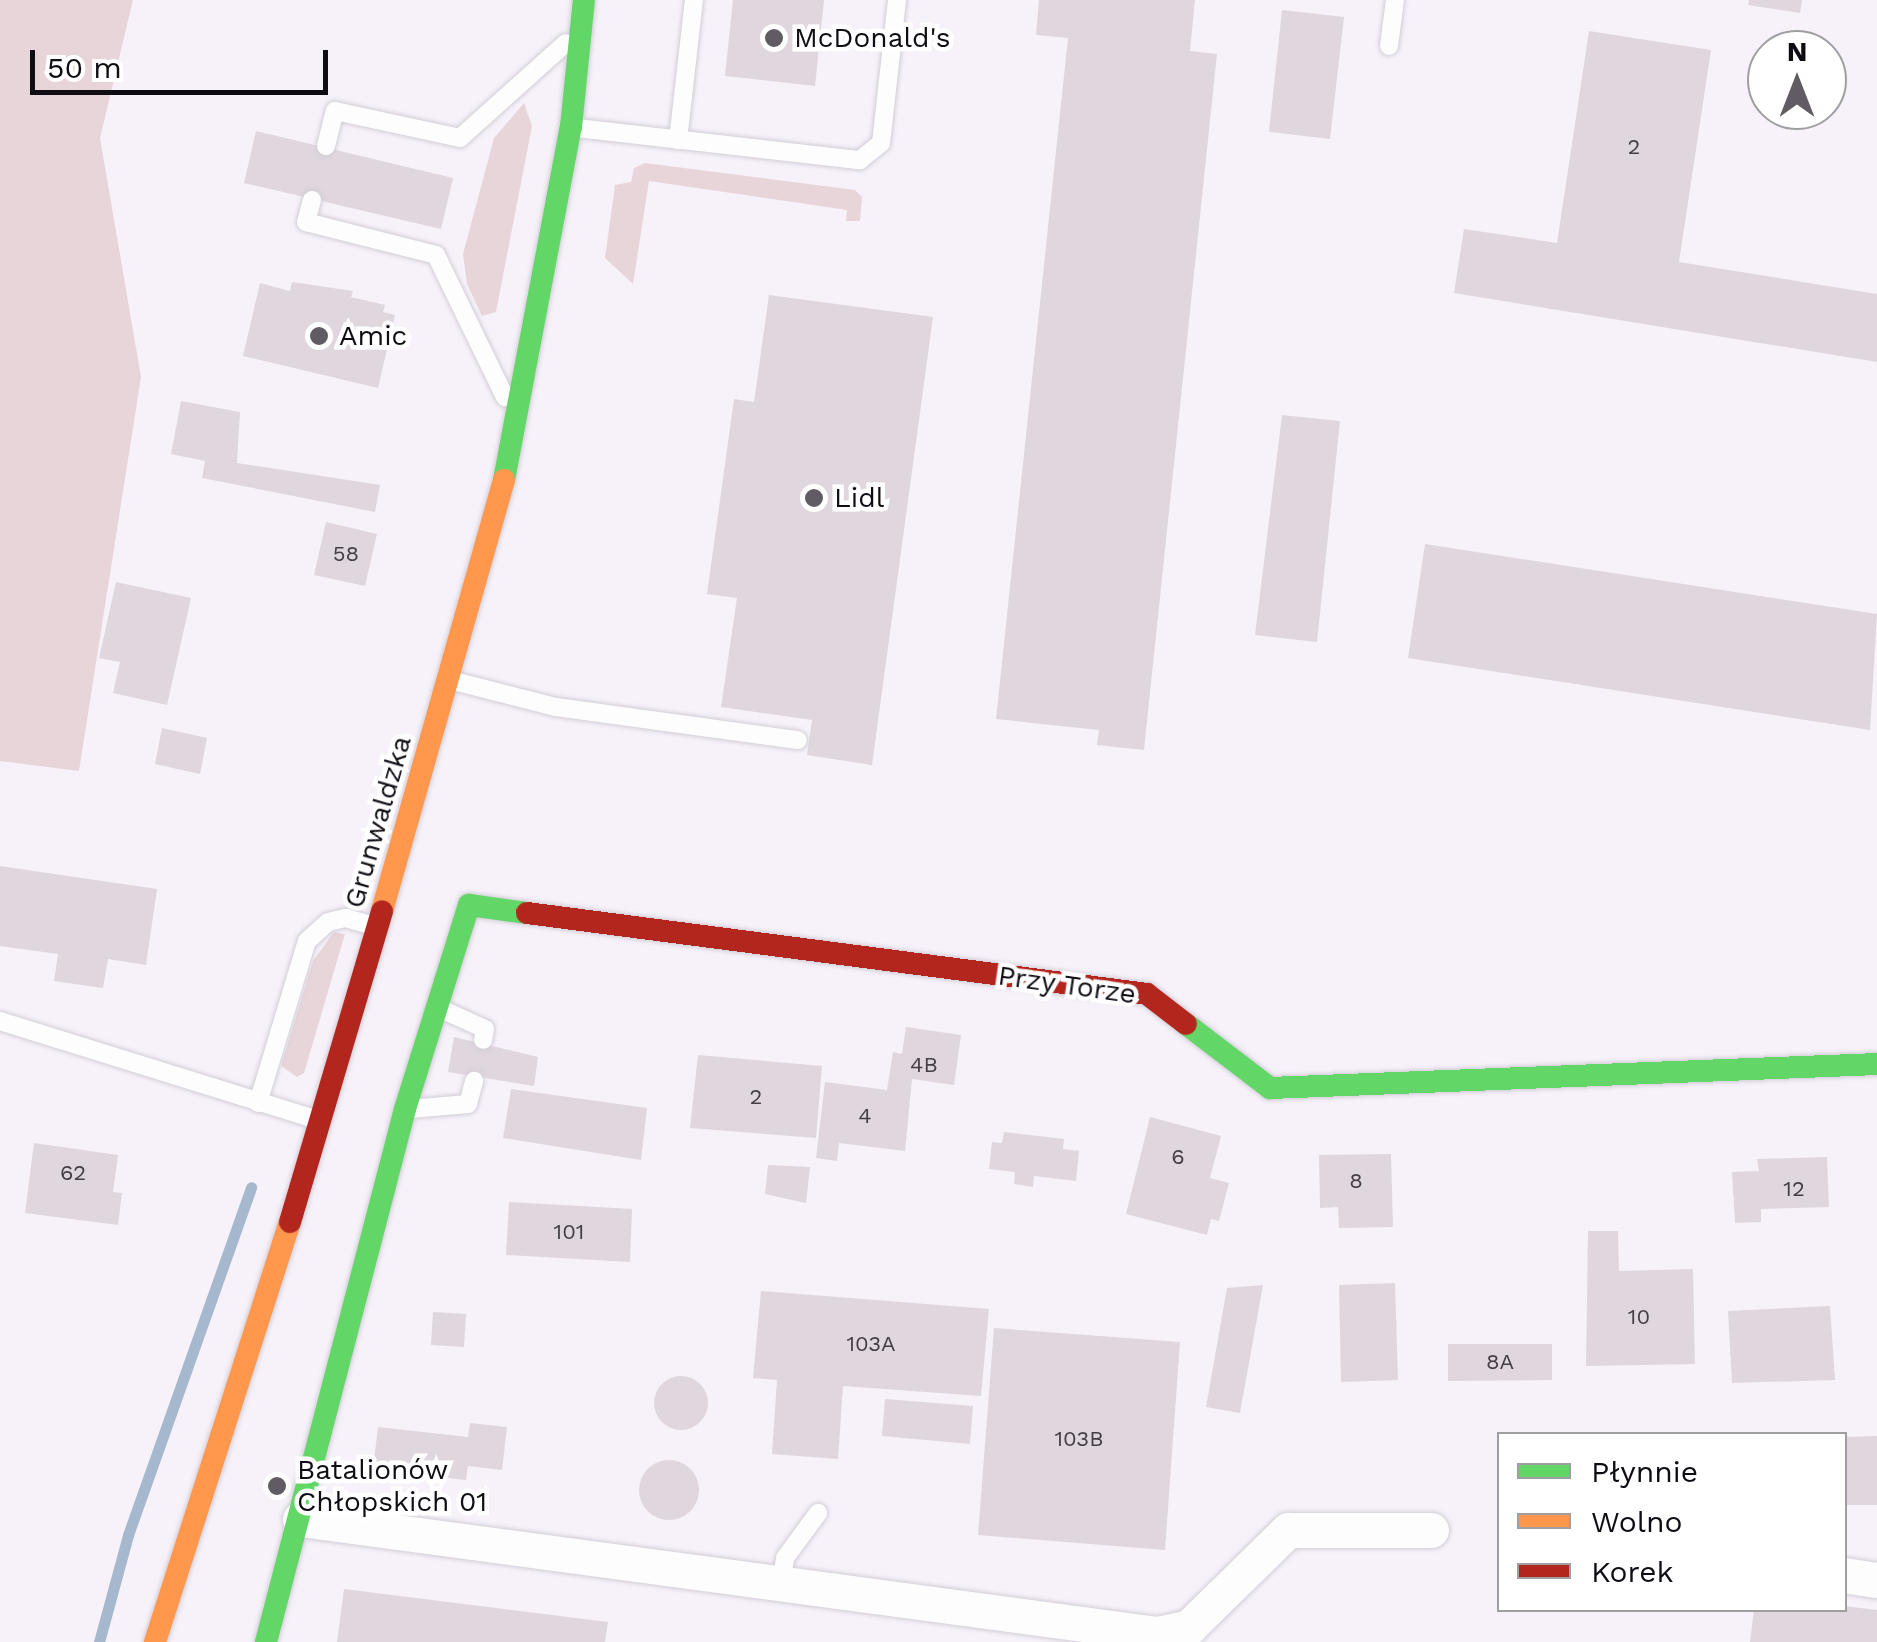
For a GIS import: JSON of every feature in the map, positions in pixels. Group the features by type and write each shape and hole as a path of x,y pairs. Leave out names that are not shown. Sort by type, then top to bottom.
{"street":[{"name":"Grunwaldzka","path":"155,1642 322,1122 450,680 516,419 571,127 584,0"},
{"name":"Przy Torze","path":"434,1006 469,905 1147,994 1270,1088 1698,1076 1877,1064"},
{"path":"266,1642 434,1006"},
{"path":"300,1519 1157,1634 1188,1627 1288,1530 1431,1530"},
{"path":"1847,1575 1877,1580"}],"lane":[{"path":"678,140 694,0"},
{"path":"571,127 860,160 881,143 897,0"},
{"path":"1389,46 1396,0"},
{"path":"326,146 335,110 460,138 581,30"},
{"path":"312,200 306,222 436,255 516,419"},
{"path":"450,680 556,707 798,740"},
{"path":"258,1102 307,941 328,922 346,918 379,928"},
{"path":"434,1006 485,1029 483,1040"},
{"path":"0,1021 322,1122"},
{"path":"405,1109 468,1104 474,1082"},
{"path":"781,1584 786,1558 818,1513"}],"shaded area":[{"path":"0,0 133,0 100,138 141,377 79,771 0,761"},
{"path":"524,103 532,126 496,312 482,316 467,284 463,254 494,138"},
{"path":"645,163 855,190 862,197 860,221 846,221 847,210 649,181 633,284 605,258 615,185 631,182 634,168"},
{"path":"334,932 345,934 304,1073 297,1077 281,1066 313,961"}],"building":[{"name":"McDonald's","path":"733,0 824,0 815,86 725,76"},
{"path":"1039,0 1195,0 1190,51 1217,54 1144,750 1097,745 1099,730 996,719 1068,38 1036,35"},
{"path":"1749,0 1802,0 1800,13 1748,5"},
{"path":"1282,10 1344,17 1330,139 1269,132"},
{"path":"1589,31 1711,50 1679,262 1877,294 1877,362 1454,293 1464,229 1557,243"},
{"path":"256,131 453,178 441,229 244,183"},
{"name":"Amic","path":"292,282 353,291 351,297 385,305 383,312 395,315 378,388 243,356 260,283 290,291"},
{"name":"Lidl","path":"769,295 933,317 872,765 807,755 812,720 721,707 737,598 707,594 734,399 754,402"},
{"path":"181,401 240,412 237,463 380,485 375,512 202,478 205,461 171,454"},
{"path":"1282,415 1340,421 1317,642 1255,635"},
{"path":"326,522 377,534 365,586 314,575"},
{"path":"1425,544 1877,614 1870,730 1408,658"},
{"path":"116,582 191,598 167,705 113,693 120,662 99,658"},
{"path":"162,728 207,738 200,774 155,764"},
{"path":"0,866 157,889 146,965 108,959 103,988 54,981 58,954 0,946"},
{"path":"906,1027 961,1035 954,1085 912,1079 905,1151 839,1143 837,1161 816,1158 825,1082 887,1090 893,1052 902,1054"},
{"path":"454,1037 538,1057 534,1086 448,1072"},
{"path":"698,1055 822,1066 816,1138 690,1128"},
{"path":"511,1089 647,1108 641,1160 503,1138"},
{"path":"1150,1117 1221,1136 1210,1178 1229,1183 1219,1221 1211,1219 1207,1235 1126,1214"},
{"path":"1004,1132 1064,1139 1063,1149 1079,1151 1076,1181 1034,1176 1033,1187 1014,1184 1015,1172 989,1169 992,1142 1002,1143"},
{"path":"34,1143 118,1155 113,1192 122,1193 118,1225 25,1213"},
{"path":"1391,1154 1393,1227 1339,1228 1338,1207 1320,1208 1319,1155"},
{"path":"1827,1157 1829,1207 1761,1209 1761,1222 1735,1223 1732,1172 1759,1171 1757,1159"},
{"path":"768,1165 810,1167 806,1203 765,1194"},
{"path":"509,1202 632,1209 630,1262 506,1255"},
{"path":"1588,1231 1618,1231 1619,1271 1693,1269 1695,1364 1586,1366"},
{"path":"1395,1283 1398,1380 1341,1382 1339,1285"},
{"path":"1263,1285 1240,1413 1206,1407 1227,1288"},
{"path":"761,1291 989,1309 981,1396 843,1386 838,1459 772,1454 777,1380 753,1378"},
{"path":"1830,1306 1835,1380 1732,1383 1728,1311"},
{"path":"433,1312 466,1314 464,1347 431,1345"},
{"path":"994,1328 1180,1342 1165,1550 978,1535"},
{"path":"1448,1344 1552,1344 1552,1380 1448,1381"},
{"path":"681,1376 700,1384 708,1403 700,1422 681,1430 662,1422 654,1403 662,1384"},
{"path":"885,1399 973,1406 970,1444 882,1436"},
{"path":"470,1423 507,1427 502,1470 468,1466 466,1480 373,1469 378,1427 468,1437"},
{"path":"1877,1436 1877,1505 1847,1505 1847,1437"},
{"path":"669,1460 690,1469 699,1490 690,1511 669,1520 648,1511 639,1490 648,1469"},
{"path":"344,1589 608,1622 605,1642 337,1642"},
{"path":"1847,1606 1877,1610 1877,1642 1750,1642 1754,1612 1847,1612"}],"waterway":[{"path":"99,1642 128,1535 251,1187"}],"traffic: fast":[{"path":"504,480 571,127 584,0"},
{"path":"266,1642 405,1109 469,905 527,913"},
{"path":"1186,1024 1270,1088 1877,1064"}],"traffic: slow":[{"path":"382,911 504,480"},
{"path":"155,1642 290,1222"}],"traffic: jam":[{"path":"290,1222 382,911"},
{"path":"527,913 1147,994 1186,1024"}],"place":[{"name":"McDonald's","path":"774,38"},
{"name":"Amic","path":"319,336"},
{"name":"Lidl","path":"814,498"},
{"name":"Batalionów Chłopskich 01","path":"277,1486"}]}
